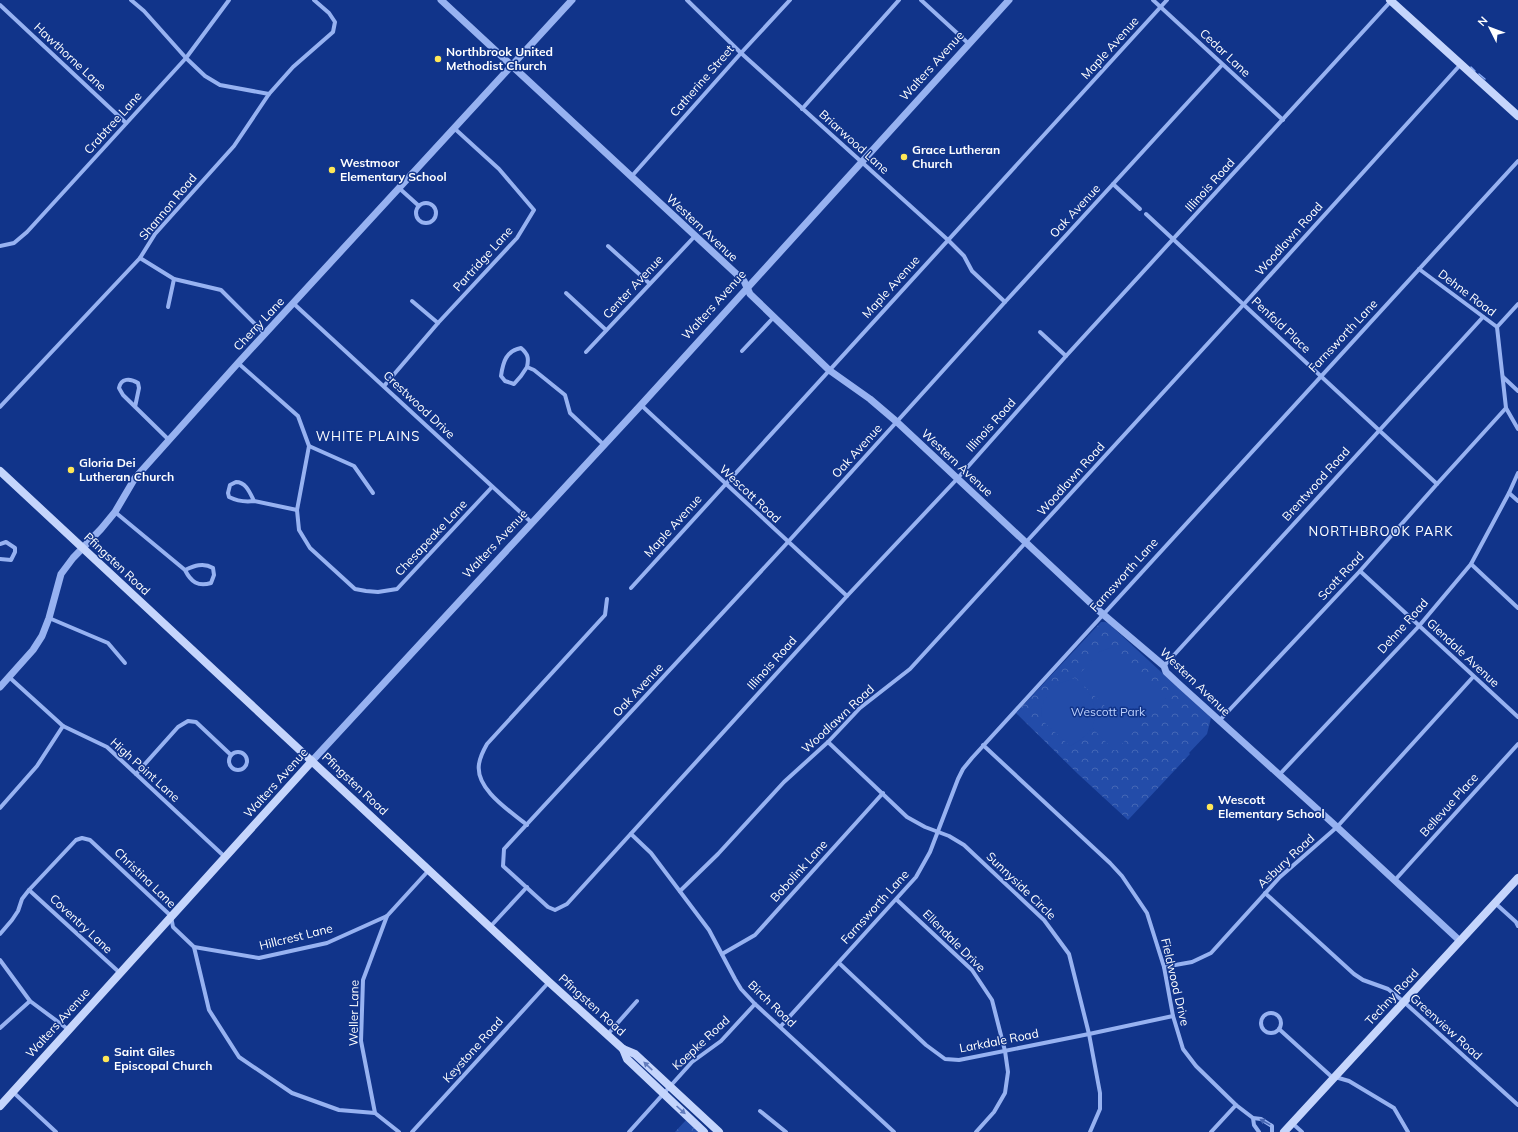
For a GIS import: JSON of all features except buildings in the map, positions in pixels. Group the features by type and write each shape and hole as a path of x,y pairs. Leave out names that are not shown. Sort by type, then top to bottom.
{"main road":[{"path":"1391,1 1518,116"},
{"name":"Pfingsten Road","path":"0,471 82,549 549,982 623,1049 635,1054 719,1132"},
{"name":"Walters Avenue","path":"0,1106 312,761"},
{"name":"Techny Road","path":"1284,1132 1518,878"},
{"name":"Pfingsten Road","path":"623,1049 627,1059 704,1132"},
{"path":"698,1126 705,1118"}],"street":[{"path":"132,0 144,10 186,58 205,76 220,85 269,94"},
{"name":"Crabtree Lane","path":"0,246 14,243 27,232 186,58 230,0"},
{"name":"Shannon Road","path":"0,407 140,258 156,234 234,146 269,94 293,67 333,32 335,22 330,13 314,0"},
{"name":"Western Avenue","path":"441,0 744,281 750,294 773,318 829,370 870,398 897,422 1103,614 1164,666 1166,672 1460,941"},
{"name":"Briarwood Lane","path":"687,0 741,53 948,240 964,256 972,271 1005,302"},
{"name":"Catherine Street","path":"631,177 790,0"},
{"path":"802,109 899,0"},
{"path":"921,0 969,44"},
{"name":"Walters Avenue","path":"312,761 603,444 641,405 1009,0"},
{"name":"Cedar Lane","path":"1153,0 1283,120"},
{"name":"Maple Avenue","path":"631,588 1167,0"},
{"name":"Cherry Lane","path":"0,687 33,650 42,636 49,618 61,574 73,558 115,512 135,478 238,363 512,66 569,1"},
{"name":"Illinois Road","path":"527,887 548,907 555,910 567,904 1391,1"},
{"name":"Hawthorne Lane","path":"0,6 126,123"},
{"name":"Woodlawn Road","path":"680,891 718,854 784,782 828,742 860,708 910,669 1461,64"},
{"name":"Oak Avenue","path":"527,887 504,866 504,849 788,542 1222,65"},
{"name":"Partridge Lane","path":"384,386 438,323 517,238 534,210 499,168 454,128"},
{"name":"Farnsworth Lane","path":"781,1026 911,884 922,868 963,769 983,745 1518,160"},
{"path":"1114,184 1140,209"},
{"path":"399,188 419,206"},
{"path":"428,203 433,206 436,214 433,220 427,222 420,221 417,215 419,206 428,203"},
{"name":"Penfold Place","path":"1146,214 1437,484"},
{"name":"Center Avenue","path":"586,352 649,283 695,236"},
{"path":"608,246 649,283"},
{"path":"140,258 174,280 221,290 265,334"},
{"name":"Dehne Road","path":"1419,269 1497,327 1506,408 1518,429"},
{"path":"168,307 174,280"},
{"path":"566,293 606,330"},
{"path":"412,301 438,323"},
{"name":"Crestwood Drive","path":"293,303 531,522"},
{"path":"1497,327 1518,304"},
{"name":"Brentwood Road","path":"1164,666 1483,317"},
{"path":"742,351 773,318"},
{"path":"1040,332 1066,356"},
{"path":"521,348 526,352 529,358 527,367 514,384 505,382 501,376 504,360 514,349 521,348"},
{"path":"238,363 298,416 309,446 297,510 254,501 240,501 230,497 228,493 230,485 236,482 242,484 254,501"},
{"path":"527,367 534,370 564,395 570,413 603,444"},
{"path":"1503,376 1518,391"},
{"path":"135,407 139,388 138,383 130,379 126,380 120,385 119,388 123,395 135,407 168,440"},
{"name":"Wescott Road","path":"641,405 847,596"},
{"name":"Scott Road","path":"1220,721 1360,571 1506,408"},
{"path":"309,446 354,466 373,494"},
{"name":"Dehne Road","path":"1279,775 1419,626 1471,564 1518,473"},
{"name":"Chesapeake Lane","path":"297,510 299,530 310,548 355,589 378,592 397,589 492,486"},
{"path":"1509,493 1518,501"},
{"path":"115,512 185,570 190,580 202,585 211,583 214,575 213,568 208,565 194,566 185,570"},
{"path":"0,544 6,542 9,543 15,548 15,552 11,560 0,559"},
{"path":"1471,564 1518,608"},
{"name":"Glendale Avenue","path":"1360,571 1518,717"},
{"path":"527,825 486,790 480,777 478,766 481,755 487,744 605,615 607,599"},
{"path":"49,618 108,643 125,663"},
{"name":"High Point Lane","path":"9,677 63,726 107,747 225,857"},
{"name":"Asbury Road","path":"1164,967 1192,962 1211,953 1280,877 1337,827 1473,677"},
{"path":"136,774 178,727 188,721 196,722 231,755"},
{"path":"0,808 37,766 63,726"},
{"name":"Sunnyside Circle","path":"828,742 907,817 964,845 1044,920 1069,954 1089,1034 1100,1093 1100,1109 1090,1132"},
{"name":"Bellevue Place","path":"1395,880 1518,744"},
{"name":"Fieldwood Drive","path":"983,745 1110,863 1122,876 1147,914 1164,967 1173,1016 1183,1049 1196,1066 1236,1105 1252,1118 1255,1128 1259,1132"},
{"path":"238,752 244,754 247,759 245,768 240,770 231,767 229,762 231,755 238,752"},
{"name":"Bobolink Lane","path":"722,954 755,935 882,793"},
{"name":"Birch Road","path":"631,834 651,853 709,930 741,989 755,1004 781,1026 894,1132"},
{"name":"Christina Lane","path":"29,890 76,840 82,838 90,840 171,916 173,927 194,946"},
{"name":"Hillcrest Lane","path":"194,946 259,958 328,943 387,916 429,870"},
{"path":"490,927 527,887"},
{"path":"0,934 18,911 22,899 29,890"},
{"name":"Coventry Lane","path":"29,890 120,973"},
{"name":"Greenview Road","path":"1265,893 1354,974 1363,980 1388,989 1404,1002 1518,1105"},
{"name":"Ellendale Drive","path":"897,900 972,970 992,1000 1005,1051 1008,1072 1005,1093 994,1112 976,1132"},
{"path":"1495,903 1516,922 1518,926"},
{"name":"Weller Lane","path":"375,1113 361,1041 363,980 387,916"},
{"path":"194,946 209,1010 239,1057 292,1093 339,1110 375,1113 399,1132"},
{"path":"0,960 30,1001 69,1030"},
{"name":"Larkdale Road","path":"839,963 926,1045 945,1058 959,1060 1173,1016"},
{"name":"Keystone Road","path":"412,1132 549,982"},
{"path":"0,1028 30,1001"},
{"path":"607,1035 637,1001"},
{"name":"Koepke Road","path":"629,1132 692,1062 721,1041 755,1004"},
{"path":"1273,1013 1279,1016 1281,1021 1279,1030 1270,1033 1264,1030 1262,1021 1265,1015 1273,1013"},
{"path":"1279,1030 1334,1077 1349,1081 1373,1094 1394,1108 1408,1132"},
{"path":"13,1092 56,1132"},
{"path":"1211,1132 1236,1105"},
{"path":"760,1111 786,1132"},
{"name":"Fieldwood Drive","path":"1252,1118 1266,1121 1272,1126 1272,1132"},
{"path":"1292,1123 1302,1132"}],"green space":[{"name":"Wescott Park","path":"1101,622 1108,623 1211,718 1207,734 1128,820 1078,774 1016,713"},
{"path":"1113,647 1166,698 1115,751 1093,729 1110,711 1076,678 1099,652"},
{"path":"1075,678 1091,696 1095,720 1090,731 1070,746 1044,722 1045,720 1042,717 1041,707 1044,703 1043,701 1060,683"},
{"path":"686,1120 700,1132 675,1132"}],"waterway":[{"path":"1471,67 1475,71"},
{"path":"1479,74 1485,79"}],"place":[{"name":"Northbrook United Methodist Church","path":"438,59"},
{"name":"Grace Lutheran Church","path":"904,157"},
{"name":"Westmoor Elementary School","path":"332,170"},
{"name":"Gloria Dei Lutheran Church","path":"71,470"},
{"name":"Wescott Elementary School","path":"1210,807"},
{"name":"Saint Giles Episcopal Church","path":"106,1059"}],"district":[{"name":"WHITE PLAINS","path":"368,436"},
{"name":"NORTHBROOK PARK","path":"1381,531"}]}
